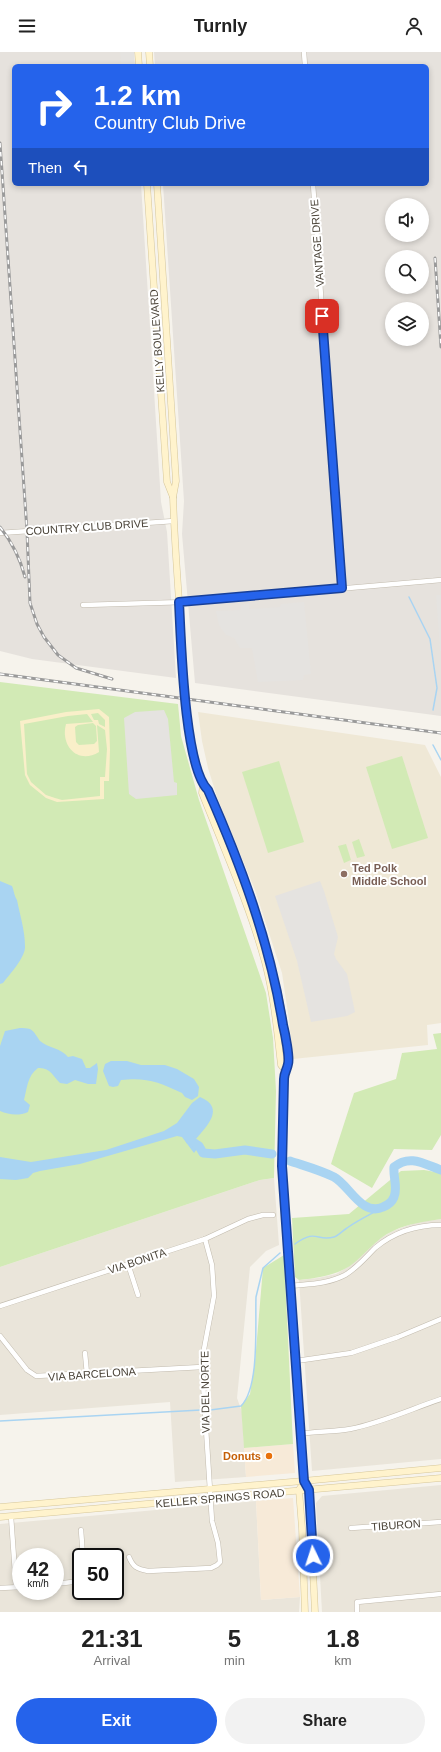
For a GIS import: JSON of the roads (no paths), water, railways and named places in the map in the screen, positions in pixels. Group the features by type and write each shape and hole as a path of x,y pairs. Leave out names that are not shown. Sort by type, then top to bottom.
{"street":[{"path":"138,52 139,64"},
{"path":"149,52 150,64"},
{"path":"304,52 305,64"},
{"name":"KELLY BOULEVARD","path":"147,186 167,482 173,497"},
{"name":"KELLY BOULEVARD","path":"157,186 173,421 176,481 173,497 174,521 188,728 203,785 208,790 225,827 251,909 273,995 281,1065 285,1070 282,1166 300,1434 304,1481 309,1490 315,1612"},
{"name":"VANTAGE DRIVE","path":"313,186 342,588"},
{"path":"154,287 164,287"},
{"path":"163,422 173,421"},
{"name":"COUNTRY CLUB DRIVE","path":"0,533 174,521"},
{"path":"83,605 179,602 441,580"},
{"name":"VIA BONITA","path":"0,1306 205,1239 248,1219 263,1215 273,1215"},
{"path":"291,1286 322,1283 335,1279 352,1270 389,1238 413,1228 426,1225 441,1225"},
{"name":"VIA DEL NORTE","path":"129,1557 133,1565 139,1570 148,1571 211,1568 217,1566 220,1562 218,1543 212,1522 202,1367 214,1296 212,1265 205,1239"},
{"path":"128,1264 138,1295"},
{"path":"296,1361 351,1353 398,1337 441,1319"},
{"name":"VIA BARCELONA","path":"0,1336 32,1375 43,1377 202,1367"},
{"path":"85,1353 87,1374"},
{"path":"300,1434 318,1431 331,1432 363,1426 441,1399"},
{"name":"KELLER SPRINGS ROAD","path":"0,1506 441,1468"},
{"name":"KELLER SPRINGS ROAD","path":"0,1517 441,1478"},
{"path":"304,1481 298,1490 304,1570 305,1612"},
{"path":"93,1499 94,1509"},
{"path":"11,1516 15,1548"},
{"name":"TIBURON","path":"351,1528 441,1522"},
{"path":"81,1530 82,1548"},
{"path":"304,1570 314,1570"},
{"path":"0,1588 12,1587"},
{"path":"357,1612 357,1602 441,1594"}],"water":[{"path":"0,881 12,886 22,923 25,950 13,971 3,983 0,984"},
{"path":"20,1028 30,1029 35,1033 40,1041 62,1052 68,1057 73,1056 82,1059 86,1068 90,1068 97,1063 98,1069 96,1084 88,1084 75,1080 67,1084 60,1083 48,1070 38,1068 34,1071 30,1079 24,1100 30,1105 28,1112 14,1114 0,1111 0,1046 5,1031"},
{"path":"111,1061 127,1061 141,1065 165,1065 177,1069 194,1079 199,1087 198,1096 192,1100 185,1097 182,1093 166,1086 152,1081 138,1079 121,1080 118,1086 109,1086 103,1071 105,1064"},
{"path":"200,1097 208,1102 212,1107 213,1112 208,1124 195,1140 199,1146 194,1153 182,1137 177,1136 80,1164 40,1171 33,1173 28,1178 16,1180 0,1179 0,1157 31,1162 106,1150 164,1131 177,1123 192,1103"}],"waterway":[{"path":"409,597 430,639 437,688 433,710"},
{"path":"433,745 441,760"},
{"path":"190,1140 199,1146 203,1153 215,1154 245,1150 272,1154"},
{"path":"290,1161 334,1177 340,1181 362,1204 369,1208 375,1209 387,1205 393,1199 396,1190 394,1167 400,1163 406,1161 417,1161 441,1170"},
{"path":"295,1244 302,1239 312,1236 323,1238 336,1236 345,1229 380,1209"},
{"path":"210,1410 241,1406 247,1397 254,1370 256,1297 263,1268 280,1253"},
{"path":"0,1421 201,1410"}],"railway":[{"path":"0,143 27,531 30,603 37,624 44,637 58,655 76,668 112,679"},
{"path":"435,258 441,347"},
{"path":"0,527 15,550 25,577"},
{"path":"0,674 441,733"}],"place":[{"name":"Ted Polk Middle School","path":"344,874"},
{"name":"Donuts","path":"269,1456"}]}
